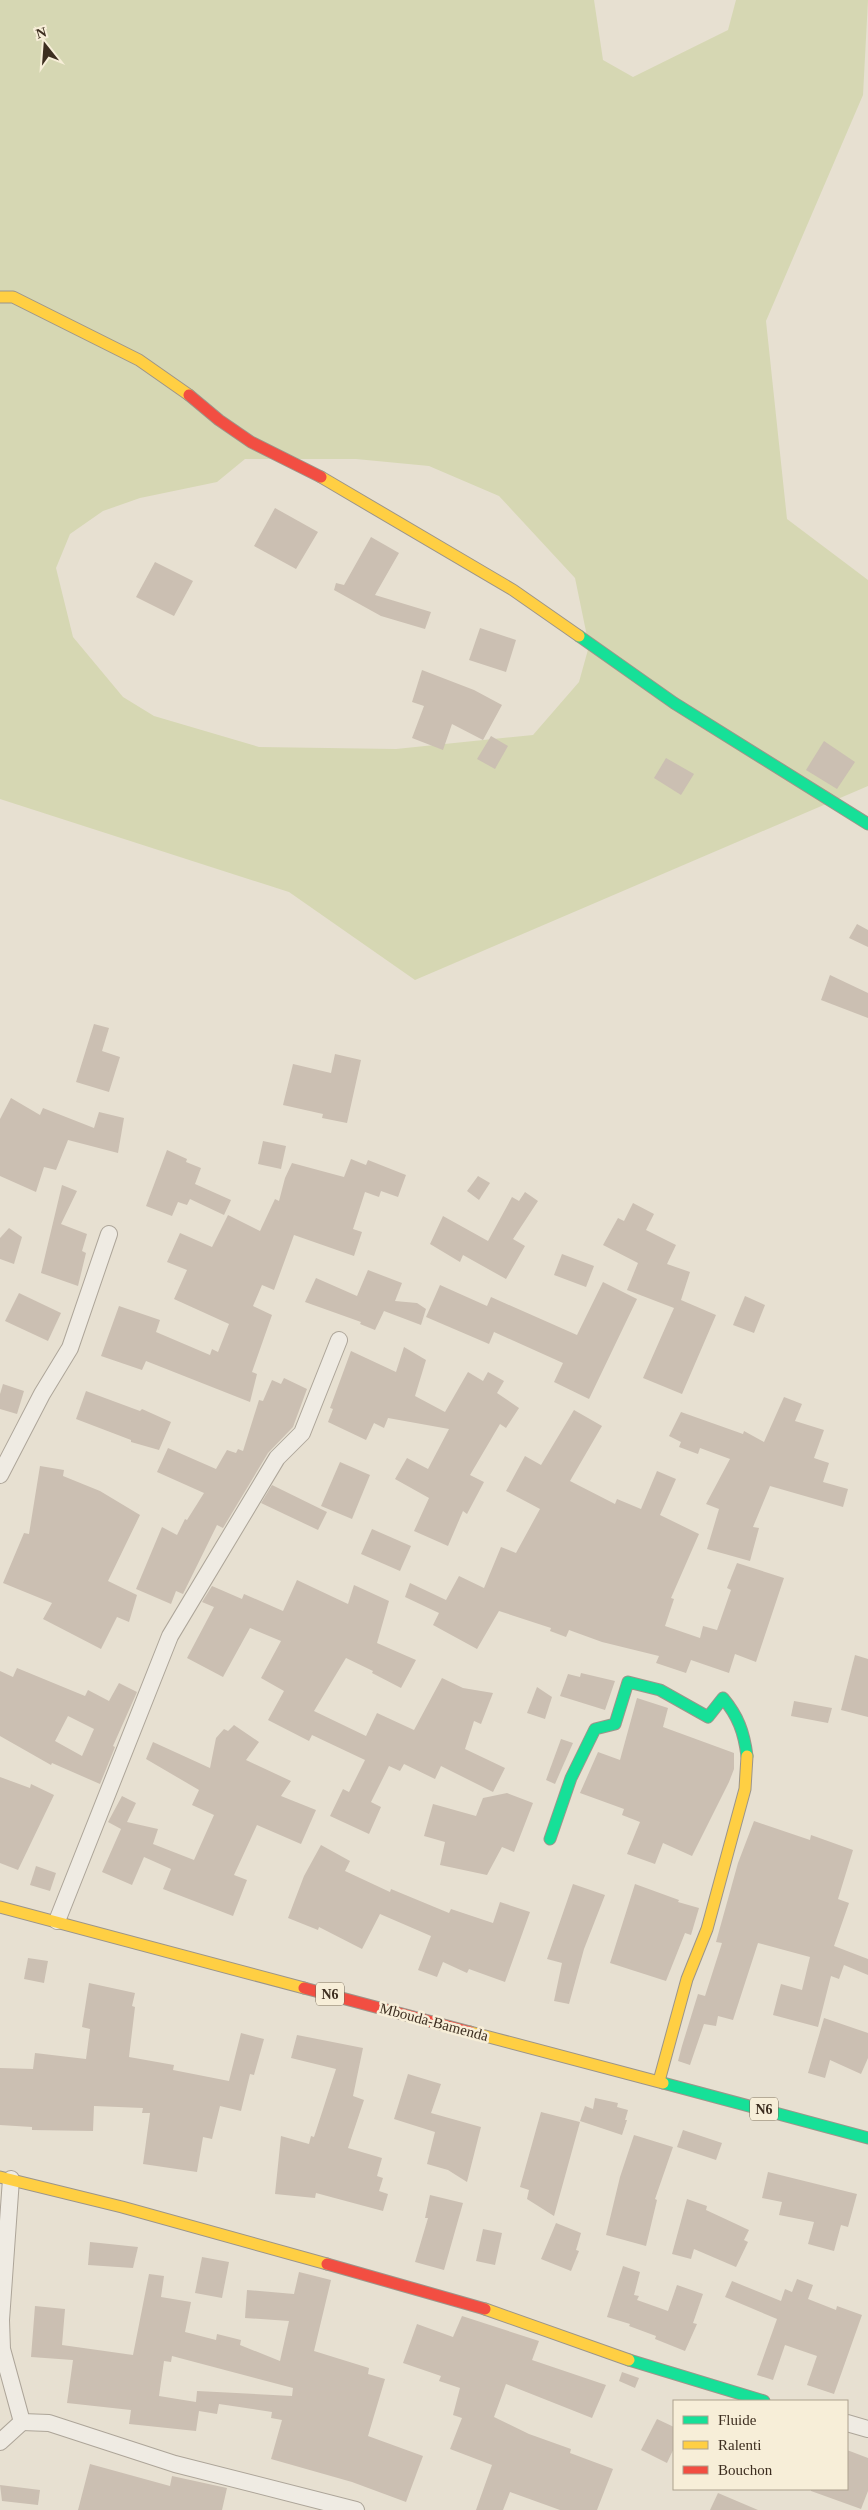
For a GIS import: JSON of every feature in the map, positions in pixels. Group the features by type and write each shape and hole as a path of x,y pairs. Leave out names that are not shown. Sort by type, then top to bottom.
{"main road":[{"path":"0,297 12,297 139,360 182,389 219,420 252,442 335,484 513,590 674,703 868,824"},
{"path":"550,1839 571,1778 595,1729 616,1724 628,1682 680,1698 708,1717 723,1698 736,1714 745,1737 748,1762 745,1789 707,1929 687,1979 659,2081"},
{"name":"Mbouda-Bamenda","path":"0,1907 868,2138"},
{"path":"6,2178 122,2207 500,2313 645,2366 761,2400"}],"street":[{"path":"0,1474 42,1394 70,1348 109,1234"},
{"path":"57,1921 170,1636 277,1458 302,1433 339,1340"},
{"path":"6,2178 1,2296 2,2349 22,2422"},
{"path":"0,2442 22,2422 49,2424 175,2464 356,2510"},
{"path":"848,2423 868,2429"}],"green space":[{"path":"0,0 594,0 603,60 633,77 728,30 736,0 868,0 863,95 766,321 787,519 868,580 868,786 415,980 289,892 0,799","holes":["245,459 356,459 429,466 499,496 575,578 589,646 579,682 533,735 396,749 259,747 154,716 123,697 73,637 56,568 70,534 103,511 140,498 217,482"]}],"building":[{"path":"275,508 318,532 296,569 254,546"},
{"path":"371,537 399,553 375,595 431,612 425,629 381,616 334,590 336,583 344,585"},
{"path":"155,562 193,581 174,616 136,597"},
{"path":"480,628 516,640 506,672 469,660"},
{"path":"422,670 474,690 502,705 483,740 452,724 443,750 412,738 424,706 412,702"},
{"path":"491,736 508,746 495,769 477,759"},
{"path":"824,741 855,762 837,789 806,770"},
{"path":"666,758 694,774 681,795 654,778"},
{"path":"857,924 868,930 868,947 849,938"},
{"path":"830,975 868,993 868,1018 821,1000"},
{"path":"94,1024 109,1028 102,1051 120,1057 109,1092 76,1082"},
{"path":"335,1054 361,1060 347,1123 322,1118 323,1114 283,1105 293,1064 331,1073"},
{"path":"11,1098 40,1115 43,1108 94,1128 99,1112 124,1118 118,1153 68,1140 56,1170 44,1167 36,1192 0,1176 0,1119"},
{"path":"263,1141 286,1146 281,1169 258,1164"},
{"path":"167,1150 187,1159 186,1162 201,1168 195,1184 231,1200 224,1215 190,1199 187,1205 178,1202 172,1216 146,1206"},
{"path":"351,1159 366,1165 368,1160 406,1175 398,1197 381,1191 379,1197 365,1192 353,1229 362,1232 354,1256 294,1235 274,1290 262,1285 253,1306 272,1315 252,1372 257,1374 250,1402 146,1361 142,1370 101,1356 119,1306 160,1320 156,1332 210,1355 212,1349 218,1352 229,1324 174,1299 187,1270 167,1262 180,1233 212,1247 228,1215 260,1231 275,1199 279,1201 285,1178 292,1163 344,1177"},
{"path":"478,1176 490,1183 479,1200 467,1191"},
{"path":"62,1185 77,1191 61,1224 87,1234 82,1251 86,1253 78,1286 41,1273"},
{"path":"525,1192 538,1201 513,1239 525,1246 506,1279 463,1255 460,1262 430,1244 443,1216 488,1241 512,1197 519,1201"},
{"path":"633,1203 654,1214 646,1230 676,1245 667,1264 690,1272 681,1300 716,1315 682,1394 643,1378 674,1308 627,1290 638,1263 603,1245 618,1218 624,1221"},
{"path":"9,1228 22,1237 14,1264 0,1259 0,1238"},
{"path":"562,1254 594,1266 586,1287 554,1275"},
{"path":"368,1270 402,1283 395,1301 417,1303 426,1309 421,1325 384,1311 375,1330 360,1324 361,1322 305,1302 316,1278 357,1296"},
{"path":"603,1282 637,1299 589,1399 554,1382 563,1363 494,1332 489,1344 426,1317 440,1285 487,1306 491,1297 577,1335"},
{"path":"19,1293 61,1313 48,1341 5,1321"},
{"path":"745,1296 765,1305 754,1333 733,1325"},
{"path":"404,1347 426,1360 415,1396 445,1412 468,1372 483,1381 488,1372 504,1381 497,1393 519,1408 506,1428 500,1424 470,1475 484,1482 467,1514 463,1511 448,1546 414,1531 429,1498 395,1479 407,1458 428,1469 449,1429 388,1418 384,1428 374,1423 366,1440 328,1422 333,1409 330,1408 351,1351 396,1372"},
{"path":"284,1378 307,1389 293,1427 268,1453 223,1528 217,1525 183,1594 176,1591 171,1604 136,1589 162,1527 177,1535 185,1519 187,1520 204,1493 157,1472 168,1448 216,1469 227,1450 236,1453 238,1449 243,1451 259,1400 263,1401 272,1380 281,1384"},
{"path":"3,1384 24,1391 17,1414 0,1409 0,1394"},
{"path":"86,1391 140,1411 142,1409 171,1422 159,1450 131,1442 131,1440 76,1419"},
{"path":"784,1397 802,1404 795,1421 824,1430 814,1458 829,1463 823,1482 848,1489 843,1507 770,1486 753,1527 759,1528 750,1561 707,1549 719,1509 706,1504 730,1459 700,1448 698,1454 679,1447 681,1442 669,1436 681,1412 743,1434 744,1431 764,1442"},
{"path":"574,1410 602,1426 570,1481 615,1504 617,1499 641,1509 657,1471 676,1479 660,1515 699,1534 671,1598 674,1599 665,1626 700,1638 703,1626 717,1630 731,1590 727,1588 737,1563 784,1578 756,1662 735,1654 729,1673 691,1660 686,1673 656,1663 659,1656 602,1642 569,1630 566,1637 550,1631 551,1628 499,1611 477,1649 433,1625 439,1613 405,1597 410,1583 446,1600 459,1576 484,1588 501,1547 516,1553 540,1509 506,1491 525,1456 541,1465"},
{"path":"340,1462 370,1475 352,1519 321,1506"},
{"path":"40,1466 64,1470 63,1476 100,1491 140,1515 108,1581 137,1595 129,1622 117,1617 101,1649 43,1619 52,1603 3,1583 24,1533 29,1534"},
{"path":"272,1485 327,1512 318,1530 261,1503"},
{"path":"372,1529 411,1546 400,1571 361,1554"},
{"path":"297,1580 348,1604 354,1585 389,1601 377,1643 416,1660 401,1688 372,1673 373,1671 346,1658 314,1711 366,1736 377,1713 414,1730 442,1678 463,1688 493,1693 481,1724 474,1721 465,1749 505,1768 493,1792 441,1766 435,1779 404,1764 400,1771 389,1766 371,1802 381,1807 369,1834 330,1816 343,1789 349,1792 365,1760 312,1735 309,1741 268,1720 284,1691 261,1678 281,1641 250,1628 223,1677 187,1658 214,1607 202,1602 212,1586 242,1599 244,1594 283,1611"},
{"path":"855,1655 868,1659 868,1717 841,1710"},
{"path":"17,1668 85,1696 88,1690 109,1701 119,1683 137,1692 113,1746 115,1747 100,1784 52,1763 51,1765 0,1736 0,1671 13,1677","holes":["68,1716 94,1729 82,1756 55,1741"]},
{"path":"581,1673 615,1681 605,1710 560,1696 568,1674 580,1677"},
{"path":"537,1687 552,1697 545,1719 527,1713"},
{"path":"637,1698 668,1708 663,1727 734,1753 734,1769 729,1782 692,1856 663,1843 655,1864 627,1854 640,1822 622,1815 624,1809 580,1793 598,1752 620,1760"},
{"path":"794,1701 832,1708 828,1723 791,1716"},
{"path":"234,1725 259,1742 246,1760 291,1781 281,1796 316,1810 301,1844 257,1825 234,1875 247,1880 233,1916 163,1889 171,1869 144,1857 132,1885 102,1872 121,1829 108,1822 122,1796 136,1803 127,1822 158,1829 153,1844 194,1860 214,1815 192,1805 199,1790 146,1759 153,1742 210,1768 216,1738 224,1729 228,1731"},
{"path":"561,1739 573,1743 555,1784 546,1780"},
{"path":"0,1777 30,1788 31,1784 54,1795 18,1870 0,1863"},
{"path":"507,1793 533,1803 514,1852 502,1847 487,1875 440,1865 445,1842 424,1836 433,1804 476,1816 483,1798"},
{"path":"754,1821 810,1840 811,1835 853,1850 838,1899 849,1903 834,1946 868,1959 868,1975 844,1965 839,1979 831,1976 818,2027 773,2015 781,1984 802,1990 810,1957 758,1943 733,2020 718,2016 716,2026 704,2024 690,2065 678,2061 698,1994 705,1996 722,1943 716,1942 738,1863"},
{"path":"321,1845 350,1861 345,1871 390,1892 391,1889 449,1913 451,1909 493,1923 500,1902 530,1912 505,1982 469,1969 467,1973 443,1962 437,1977 418,1970 431,1936 380,1914 362,1949 319,1927 318,1930 288,1918 304,1876"},
{"path":"36,1866 56,1873 50,1891 30,1885"},
{"path":"573,1884 605,1895 584,1949 569,2004 554,2001 562,1963 547,1959"},
{"path":"635,1884 679,1900 678,1902 699,1908 691,1935 685,1933 666,1981 610,1963"},
{"path":"28,1958 48,1961 44,1983 24,1979"},
{"path":"89,1983 135,1993 132,2006 135,2007 129,2057 174,2065 173,2070 229,2081 241,2033 264,2039 254,2075 250,2074 241,2111 220,2106 212,2139 203,2137 197,2172 143,2164 150,2113 142,2113 143,2108 94,2106 93,2131 32,2130 32,2127 0,2125 0,2068 33,2069 35,2053 86,2059 90,2029 82,2027"},
{"path":"824,2018 868,2033 868,2058 861,2074 830,2060 825,2078 808,2073"},
{"path":"297,2035 363,2048 353,2096 364,2100 348,2148 382,2158 377,2176 383,2178 379,2191 388,2194 383,2211 316,2193 315,2198 275,2194 281,2136 309,2144 311,2136 314,2137 336,2069 291,2058"},
{"path":"408,2074 441,2084 431,2113 481,2127 467,2182 448,2170 427,2164 435,2132 394,2119"},
{"path":"595,2098 618,2103 617,2107 628,2110 622,2135 580,2121 585,2106 593,2109"},
{"path":"541,2112 580,2122 554,2216 527,2199 529,2190 520,2187"},
{"path":"683,2130 722,2143 716,2160 677,2147"},
{"path":"634,2135 673,2147 655,2199 657,2200 646,2246 606,2235 620,2177"},
{"path":"768,2172 857,2194 848,2227 841,2225 834,2251 808,2244 814,2222 779,2215 782,2202 762,2198"},
{"path":"430,2195 463,2203 444,2270 415,2262 428,2218 425,2218"},
{"path":"687,2199 707,2206 706,2210 749,2230 744,2240 748,2242 736,2267 694,2249 691,2259 672,2254"},
{"path":"556,2223 581,2233 576,2250 579,2251 571,2271 541,2259"},
{"path":"483,2229 502,2233 495,2265 476,2261"},
{"path":"90,2242 138,2247 133,2268 88,2265"},
{"path":"202,2257 229,2262 222,2298 195,2293"},
{"path":"623,2266 640,2272 634,2295 639,2296 637,2300 668,2311 677,2285 703,2294 693,2323 697,2324 685,2351 655,2339 656,2336 629,2326 630,2324 607,2317"},
{"path":"299,2272 331,2280 314,2351 369,2368 368,2374 385,2379 368,2436 423,2456 406,2502 352,2482 271,2459 282,2420 271,2418 272,2412 219,2404 217,2414 199,2411 196,2431 129,2424 131,2410 67,2403 73,2360 31,2357 35,2306 65,2309 62,2345 133,2355 149,2274 164,2276 161,2297 191,2302 185,2332 216,2340 217,2334 241,2340 240,2345 280,2361 289,2321 245,2318 247,2290 294,2294","holes":["172,2356 293,2388 292,2396 197,2391 196,2402 159,2396 164,2361 171,2362"]},
{"path":"797,2279 813,2285 808,2299 836,2310 837,2306 862,2315 834,2394 807,2385 817,2356 785,2345 773,2380 757,2375 777,2319 725,2297 732,2281 781,2301 785,2289 792,2292"},
{"path":"462,2316 539,2341 532,2360 606,2385 592,2418 506,2384 494,2417 529,2434 571,2449 570,2453 613,2469 597,2510 560,2510 510,2492 503,2510 476,2510 492,2465 450,2449 462,2418 453,2415 460,2388 439,2381 441,2376 403,2363 417,2324 453,2337"},
{"path":"622,2372 639,2378 635,2388 619,2381"},
{"path":"657,2419 673,2427 673,2450 667,2463 641,2450"},
{"path":"848,2450 868,2458 868,2491 861,2509 811,2491 848,2490"},
{"path":"90,2464 170,2486 172,2476 227,2488 222,2510 78,2510"},
{"path":"0,2485 40,2490 38,2505 2,2501"},
{"path":"718,2493 758,2510 710,2510"}],"traffic: fast":[{"path":"579,636 674,703 868,824"},
{"path":"550,1839 571,1778 595,1729 615,1724 628,1682 660,1690 708,1717 723,1698 733,1711 740,1725 747,1756"},
{"path":"663,2083 868,2138"},
{"path":"629,2360 761,2400"}],"traffic: slow":[{"path":"0,297 13,297 139,360 189,395"},
{"path":"321,477 513,590 579,636"},
{"path":"659,2081 687,1979 707,1929 745,1789 747,1756"},
{"path":"0,1907 304,1988"},
{"path":"470,2032 663,2083"},
{"path":"0,2177 122,2207 327,2264"},
{"path":"485,2309 629,2360"}],"traffic: jam":[{"path":"189,395 219,420 251,442 321,477"},
{"path":"304,1988 470,2032"},
{"path":"327,2264 485,2309"}]}
